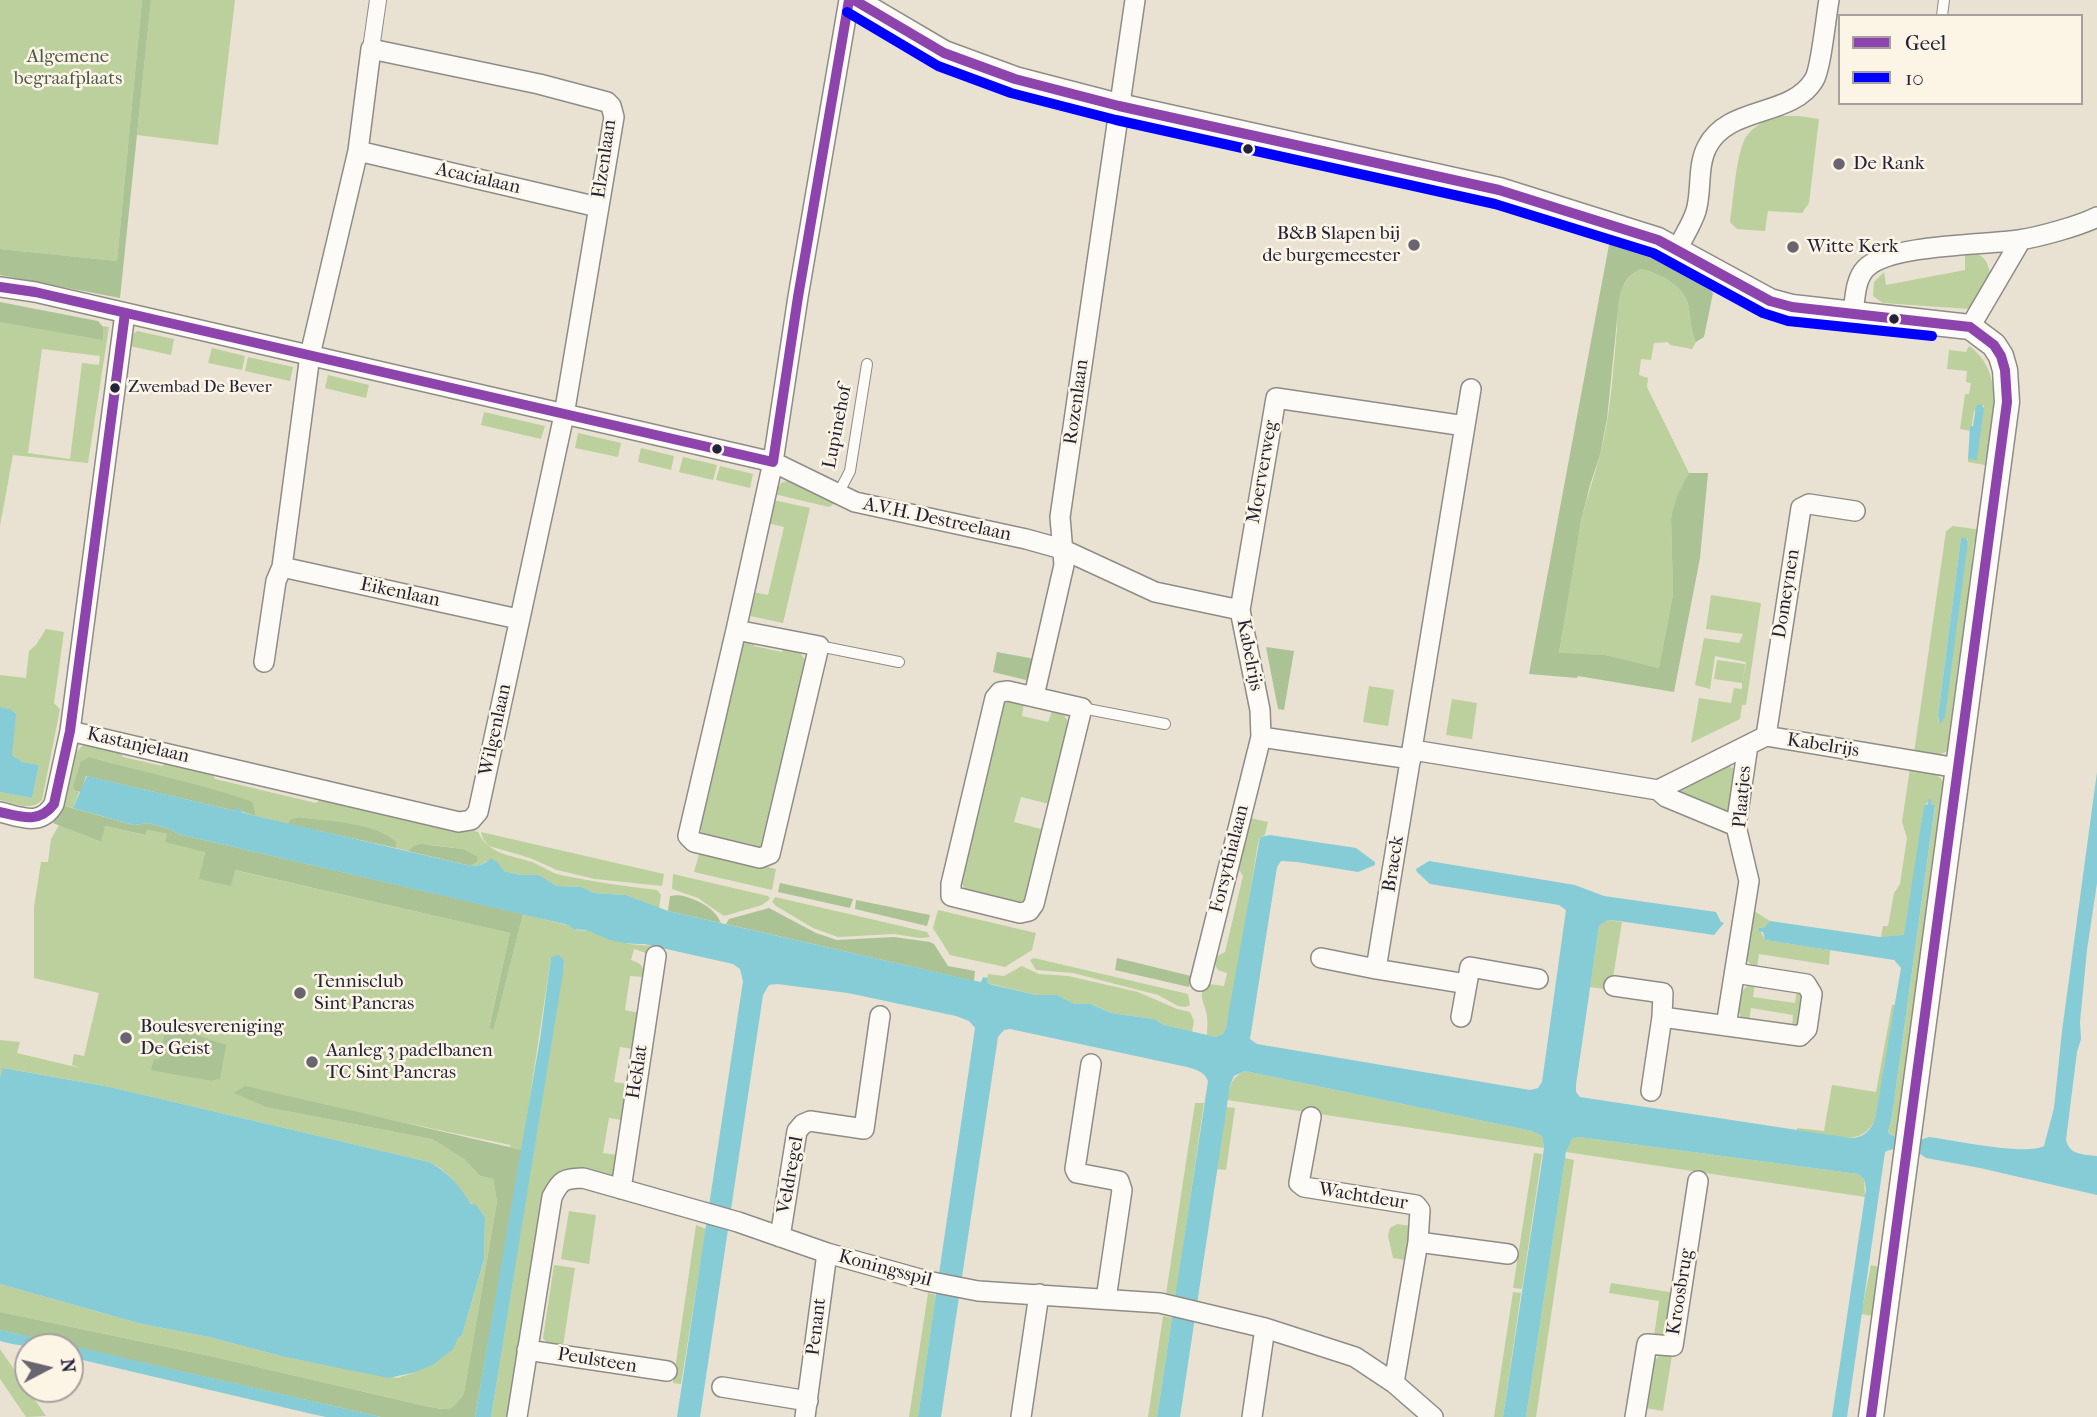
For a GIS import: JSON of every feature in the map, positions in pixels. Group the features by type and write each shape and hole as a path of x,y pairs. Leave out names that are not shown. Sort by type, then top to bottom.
{"street":[{"path":"264,662 276,581 282,567 310,355 358,151 379,0"},
{"path":"736,630 819,646 770,854 760,858 694,842 688,836 773,462 797,297 852,0 944,52 1015,79 1119,106 1499,190 1658,240 1770,301 1792,307 1970,327 1994,345 2001,356 2006,370 2008,394 1871,1417"},
{"name":"Rozenlaan","path":"1034,696 1064,565 1060,517 1135,0"},
{"path":"1677,250 1696,210 1706,147 1718,132 1735,121 1804,93 1816,78 1829,0"},
{"name":"Elzenlaan","path":"371,49 539,84 607,102 611,106 614,117 564,415"},
{"name":"Acacialaan","path":"358,151 598,206"},
{"path":"1853,314 1859,279 1866,268 1878,260 1958,244 2021,240 2094,219"},
{"path":"1970,327 2021,240"},
{"name":"A.V.H. Destreelaan","path":"0,287 35,292 773,462 855,502 1062,549"},
{"name":"Kastanjelaan","path":"125,313 70,731 248,772"},
{"path":"1412,755 1471,389"},
{"name":"Moerverweg","path":"1240,610 1276,398 1465,426"},
{"name":"Wilgenlaan","path":"248,772 459,822 471,820 478,812 564,415"},
{"name":"Domeynen","path":"1757,741 1801,508 1809,504 1855,511"},
{"name":"Kabelrijs","path":"1062,549 1155,593 1240,610 1260,710 1261,737"},
{"name":"Eikenlaan","path":"282,567 518,619"},
{"path":"1008,691 1082,708 1034,904 1029,911 1020,914 951,896 951,884 995,698 1000,692 1008,691"},
{"path":"0,812 29,818 41,818 49,812 54,804 70,731"},
{"path":"1261,737 1412,755 1658,790 1666,797 1736,826"},
{"name":"Forsythialaan","path":"1200,981 1261,737"},
{"path":"1658,790 1757,741"},
{"name":"Kabelrijs","path":"1757,741 1958,768"},
{"name":"Plaatjes","path":"1726,1026 1749,881 1736,826 1757,741"},
{"name":"Braeck","path":"1376,969 1412,755"},
{"name":"Heklat","path":"621,1189 656,956"},
{"path":"1321,958 1467,984"},
{"path":"1461,1017 1470,967 1538,979"},
{"path":"1662,1017 1800,1036 1807,1029 1812,994 1806,984 1735,972"},
{"path":"1614,986 1663,993 1662,1017 1650,1091"},
{"name":"Veldregel","path":"780,1237 797,1130 810,1121 864,1129 880,1016"},
{"path":"1091,1064 1074,1169 1077,1173 1119,1181 1122,1190 1106,1299"},
{"name":"Wachtdeur","path":"1311,1117 1299,1183 1321,1191 1416,1205 1420,1210 1418,1242 1394,1383"},
{"name":"Koningsspil","path":"517,1417 549,1209 557,1186 565,1179 583,1178 738,1223 827,1253 935,1283 970,1290 1165,1305 1265,1328 1355,1357 1394,1383 1433,1417"},
{"name":"Kroosbrug","path":"1635,1417 1647,1344 1673,1346 1698,1181"},
{"path":"1418,1242 1508,1254"},
{"name":"Penant","path":"722,1387 806,1409 827,1253"},
{"path":"1021,1417 1039,1294"},
{"path":"1252,1417 1265,1328"},
{"name":"Peulsteen","path":"527,1350 667,1371"}],"lane":[{"name":"Lupinehof","path":"838,494 850,471 867,364"},
{"path":"819,646 900,663"},
{"path":"1082,708 1165,724"}],"green space":[{"name":"Algemene begraafplaats","path":"0,0 142,0 117,261 0,249"},
{"path":"142,0 151,0 120,298 0,275 0,249 117,261"},
{"path":"151,0 235,0 218,145 137,135"},
{"path":"1778,116 1819,119 1809,203 1802,213 1768,211 1765,231 1737,229 1730,222 1743,143 1749,133 1758,126"},
{"path":"1611,234 1679,265 1713,293 1704,337 1696,342 1688,304 1676,286 1655,273 1641,269 1624,285 1619,300 1607,419 1600,455 1581,521 1559,653 1606,655 1659,668 1673,594 1671,518 1677,496 1689,473 1708,473 1700,558 1674,692 1578,676 1529,674"},
{"path":"1965,252 1982,257 1990,273 1969,309 1883,303 1873,296 1874,282 1884,272 1886,285 1965,270"},
{"path":"1641,269 1655,273 1681,291 1688,304 1696,342 1692,349 1670,345 1668,342 1654,343 1651,360 1641,359 1639,375 1648,378 1647,387 1689,473 1671,518 1673,594 1659,668 1606,655 1559,654 1581,522 1607,424 1620,294 1627,280"},
{"path":"0,302 98,321 103,327 103,340 0,322"},
{"path":"0,313 109,327 88,463 13,455 0,526","holes":["42,349 100,356 99,365 82,363 70,459 28,453"]},
{"path":"137,331 174,339 171,355 130,346 131,336"},
{"path":"1969,346 1981,357 1993,386 1993,419 1985,465 1968,462 1968,459 1977,459 1984,405 1974,411 1971,431 1960,429 1965,394 1969,394 1971,383 1966,382 1967,371 1947,369 1949,350 1966,352"},
{"path":"212,348 245,356 242,370 208,363"},
{"path":"248,357 293,367 290,381 245,371"},
{"path":"328,375 369,385 366,398 325,388"},
{"path":"484,412 545,426 541,439 481,425"},
{"path":"578,433 621,443 618,457 575,448"},
{"path":"641,448 674,456 671,470 638,462"},
{"path":"683,457 717,465 713,480 679,472"},
{"path":"720,466 753,474 750,488 716,480"},
{"path":"790,480 837,502 829,507 774,494 781,483"},
{"path":"773,500 810,508 783,623 750,616 753,592 768,595 784,527 768,523"},
{"path":"1953,526 1982,530 1981,538 1974,543 1962,658 1959,659 1956,679 1959,681 1952,710 1957,716 1948,751 1936,756 1914,753 1946,531","holes":["1961,538 1968,539 1939,724"]},
{"path":"1711,595 1761,603 1746,705 1742,705 1740,719 1691,743 1699,698 1731,703 1734,688 1742,689 1742,683 1714,679 1717,660 1745,664 1743,681 1746,662 1715,656 1710,689 1695,685 1704,638 1739,643 1743,634 1706,629"},
{"path":"46,629 64,632 54,703 60,709 42,800 38,804 22,806 0,800 0,792 32,798 39,765 22,762 12,755 10,709 0,707 0,675 26,678 29,651"},
{"path":"755,640 754,646 782,652 799,651 807,663 765,844 756,849 703,835 699,826 742,644"},
{"path":"1266,647 1294,651 1284,710 1278,709"},
{"path":"997,652 1035,659 1026,680 993,672"},
{"path":"1369,686 1394,690 1388,726 1363,722"},
{"path":"1452,699 1477,703 1472,739 1446,735"},
{"path":"1008,701 1024,703 1022,716 1048,722 1053,709 1062,712 1067,720 1068,731 1049,804 1021,797 1014,822 1045,830 1026,899 1014,904 967,892 961,876 1001,706"},
{"path":"89,742 117,746 123,757 162,766 172,759 210,768 215,779 316,803 326,795 478,832 494,849 557,874 657,890 661,895 659,908 626,895 594,893 582,887 557,886 537,875 504,871 486,861 481,865 471,866 477,862 463,849 431,845 413,846 408,851 396,848 396,842 354,825 299,817 290,819 288,824 256,816 253,802 90,757 76,791 79,792 73,808 61,805 71,761 81,747"},
{"path":"90,757 253,802 256,816 240,811 241,809 236,811 86,776 81,792 76,791 73,787 81,761"},
{"path":"1727,765 1735,769 1731,815 1680,795 1680,789"},
{"path":"1910,768 1935,773 1946,784 1928,897 1931,904 1926,908 1921,949 1924,957 1920,960 1917,978 1921,983 1915,995 1915,1016 1912,1018 1909,1039 1911,1043 1904,1073 1906,1081 1903,1082 1898,1138 1888,1132 1935,806 1931,805 1932,800 1924,805 1906,932 1904,936 1881,937 1883,926 1888,926 1894,893 1900,884 1907,838 1902,822"},
{"path":"61,805 134,825 148,823 178,834 523,914 494,1029 489,1028 510,933 235,870 231,886 199,879 205,852 165,842 167,834 147,830 145,835 105,826 101,842 53,823"},
{"path":"299,817 350,824 377,831 396,842 396,848 288,824 290,819"},
{"path":"1250,818 1268,822 1265,835 1260,837 1258,843 1226,1028 1223,1034 1216,1037 1207,1035 1202,995 1209,984 1224,986 1227,973 1218,970 1216,957 1225,952 1243,876 1237,867"},
{"path":"59,825 100,842 105,826 144,835 146,830 167,834 166,842 205,851 200,879 231,885 234,870 510,933 489,1027 494,1029 523,914 570,926 574,930 594,931 629,944 653,946 652,955 634,949 631,960 642,966 644,977 630,976 625,1010 639,1013 633,1049 620,1047 614,1082 629,1084 622,1120 609,1118 603,1153 617,1155 616,1172 608,1178 567,1171 509,1417 491,1417 564,963 551,957 522,1150 510,1145 387,1119 235,1093 265,1107 432,1139 464,1159 480,1176 493,1179 497,1202 464,1393 452,1407 444,1409 425,1406 210,1356 0,1312 0,1284 142,1324 209,1337 285,1357 397,1378 416,1372 462,1335 484,1261 485,1217 450,1176 429,1162 110,1087 4,1068 0,1078 0,1040 20,1042 17,1053 80,1068 72,1065 74,1054 84,1056 99,993 34,978 34,907 41,862 48,862 51,839","holes":["167,1021 189,1026 193,1031 218,1079 211,1081 157,1070"]},
{"path":"481,832 664,874 662,886 595,879 557,870 530,858 489,846"},
{"path":"420,844 463,849 477,857 477,862 471,866 408,851"},
{"path":"700,851 776,869 772,890 694,872"},
{"path":"673,874 768,896 770,899 762,905 724,916 698,898 672,889"},
{"path":"780,883 853,899 850,908 778,892"},
{"path":"678,895 703,904 714,912 721,923 668,911 670,896"},
{"path":"775,897 927,932 930,937 894,934 838,937 813,928 776,906 772,902"},
{"path":"856,900 930,915 927,926 855,909"},
{"path":"769,908 816,933 837,940 894,937 930,942 948,966 975,971 974,981 726,924 729,919"},
{"path":"938,910 1036,933 1032,950 1005,967 950,955 933,928"},
{"path":"1754,911 1770,921 1764,929 1759,928 1765,940 1830,950 1829,965 1759,954 1757,968 1752,967 1746,958"},
{"path":"1608,920 1622,922 1611,990 1590,987 1599,926"},
{"path":"1034,958 1188,994 1190,1005 1178,1006 1158,995 1073,973 1036,970 1030,960"},
{"path":"1117,958 1191,976 1189,987 1115,970"},
{"path":"1022,966 1039,974 1068,976 1138,992 1190,1012 1194,1021 1192,1032 1164,1025 1154,1019 1111,1013 1092,1004 1075,1004 1057,995 1036,995 987,983 988,974 1004,976"},
{"path":"1755,983 1753,997 1795,1003 1797,989 1804,995 1801,1024 1792,1029 1793,1015 1751,1008 1749,1022 1743,1020 1739,1009 1740,998 1745,988"},
{"path":"1892,1005 1896,1005 1875,1119 1869,1129 1852,1138 1797,1132 1797,1128 1824,1131 1832,1085 1876,1092"},
{"path":"167,1021 189,1026 196,1035 226,1045 220,1079 211,1081 151,1070 154,1059 159,1059"},
{"path":"1245,1071 1532,1131 1542,1136 1544,1148 1227,1100 1232,1082"},
{"path":"245,1086 522,1150 475,1417 381,1417 84,1349 84,1333 14,1333 0,1330 0,1312 210,1356 425,1406 444,1409 456,1404 464,1393 497,1202 493,1179 480,1176 464,1159 432,1139 265,1107 234,1093"},
{"path":"1195,1103 1204,1103 1176,1296 1166,1294"},
{"path":"1226,1107 1235,1108 1226,1170 1217,1169"},
{"path":"1579,1137 1858,1174 1864,1179 1865,1197 1566,1152 1572,1139"},
{"path":"1534,1153 1542,1154 1522,1289 1513,1288"},
{"path":"1565,1158 1574,1160 1536,1417 1526,1417"},
{"path":"569,1211 596,1215 589,1264 561,1259"},
{"path":"1397,1224 1411,1226 1405,1260 1393,1258 1388,1236 1390,1228"},
{"path":"696,1225 706,1229 681,1384 673,1383"},
{"path":"554,1265 575,1268 563,1346 548,1344 543,1338"},
{"path":"1871,1265 1879,1267 1873,1316 1861,1314"},
{"path":"1611,1283 1676,1293 1665,1337 1654,1336 1659,1301 1609,1293"},
{"path":"1513,1292 1521,1293 1503,1417 1494,1417"},
{"path":"928,1293 936,1295 918,1417 909,1417"},
{"path":"1163,1316 1172,1318 1157,1417 1148,1417"},
{"path":"0,1349 14,1369 14,1399 0,1379"},
{"path":"1660,1355 1672,1355 1663,1411 1646,1408 1653,1362"},
{"path":"16,1403 37,1403 46,1416 26,1417"}],"water":[{"path":"1981,404 1984,408 1977,460 1968,459 1970,426 1973,426 1976,406"},
{"path":"1961,538 1968,541 1945,717 1940,724 1938,716"},
{"path":"0,707 10,709 16,714 12,755 22,762 39,765 32,798 0,792"},
{"path":"2097,772 2097,883 2087,950 2080,1022 2081,1039 2066,1140 2074,1152 2097,1156 2097,1195 1926,1158 1906,1150 1885,1152 1847,1417 1832,1417 1866,1189 1864,1179 1858,1174 1579,1137 1572,1139 1566,1152 1526,1417 1503,1417 1544,1148 1542,1136 1532,1131 1245,1071 1234,1076 1230,1085 1180,1417 1157,1417 1208,1081 1202,1073 1187,1067 1010,1029 1004,1030 998,1037 941,1417 918,1417 975,1028 969,1021 956,1016 848,993 777,984 769,985 763,995 700,1417 677,1417 743,981 740,969 733,964 644,944 615,941 587,931 574,930 564,924 178,834 148,823 134,825 73,808 87,776 236,811 241,808 241,812 256,816 471,866 481,865 491,859 504,871 520,875 538,875 557,886 582,887 594,893 626,895 668,911 981,982 983,977 988,978 987,983 993,985 1036,995 1057,995 1075,1004 1091,1004 1111,1013 1154,1019 1164,1025 1216,1037 1223,1034 1226,1028 1260,837 1270,835 1356,848 1375,862 1375,865 1358,872 1281,861 1277,867 1250,1039 1257,1044 1530,1090 1538,1088 1542,1082 1566,910 1559,905 1430,884 1416,869 1429,861 1575,885 1604,896 1716,912 1724,923 1714,935 1608,920 1599,926 1576,1085 1576,1092 1580,1097 1850,1138 1866,1133 1875,1119 1901,968 1894,960 1765,940 1763,932 1758,931 1770,921 1880,937 1904,935 1924,805 1928,804 1929,799 1932,800 1931,805 1935,805 1888,1132 1908,1140 1929,1137 1989,1146 2035,1149 2044,1146 2054,1108"},
{"path":"558,955 564,960 563,973 491,1417 475,1417 540,1039 551,957"},
{"path":"3,1068 110,1087 429,1162 436,1166 453,1180 485,1217 484,1260 462,1335 453,1349 434,1364 416,1372 389,1378 142,1324 0,1284 0,1078"},
{"path":"0,1330 14,1333 14,1344 0,1341"},
{"path":"84,1349 381,1417 326,1417 84,1360"}],"transit line":[{"name":"Geel","path":"0,287 35,292 773,462 798,297 849,0"},
{"name":"Geel","path":"854,0 944,53 1015,79 1119,106 1499,190 1658,240 1770,301 1792,307 1970,327 1994,345 2005,370 2007,402 1871,1417"},
{"name":"10","path":"847,12 938,66 1011,93 1116,120 1495,204 1653,253 1763,313 1788,321 1932,336"},
{"name":"Geel","path":"0,812 36,817 54,804 70,731 125,313"}],"place":[{"name":"De Rank","path":"1839,164"},
{"name":"B&B Slapen bij de burgemeester","path":"1414,245"},
{"name":"Witte Kerk","path":"1793,247"},
{"name":"Zwembad De Bever","path":"115,388"},
{"name":"Tennisclub Sint Pancras","path":"300,993"},
{"name":"Boulesvereniging De Geist","path":"126,1038"},
{"name":"Aanleg 3 padelbanen TC Sint Pancras","path":"312,1062"}]}
